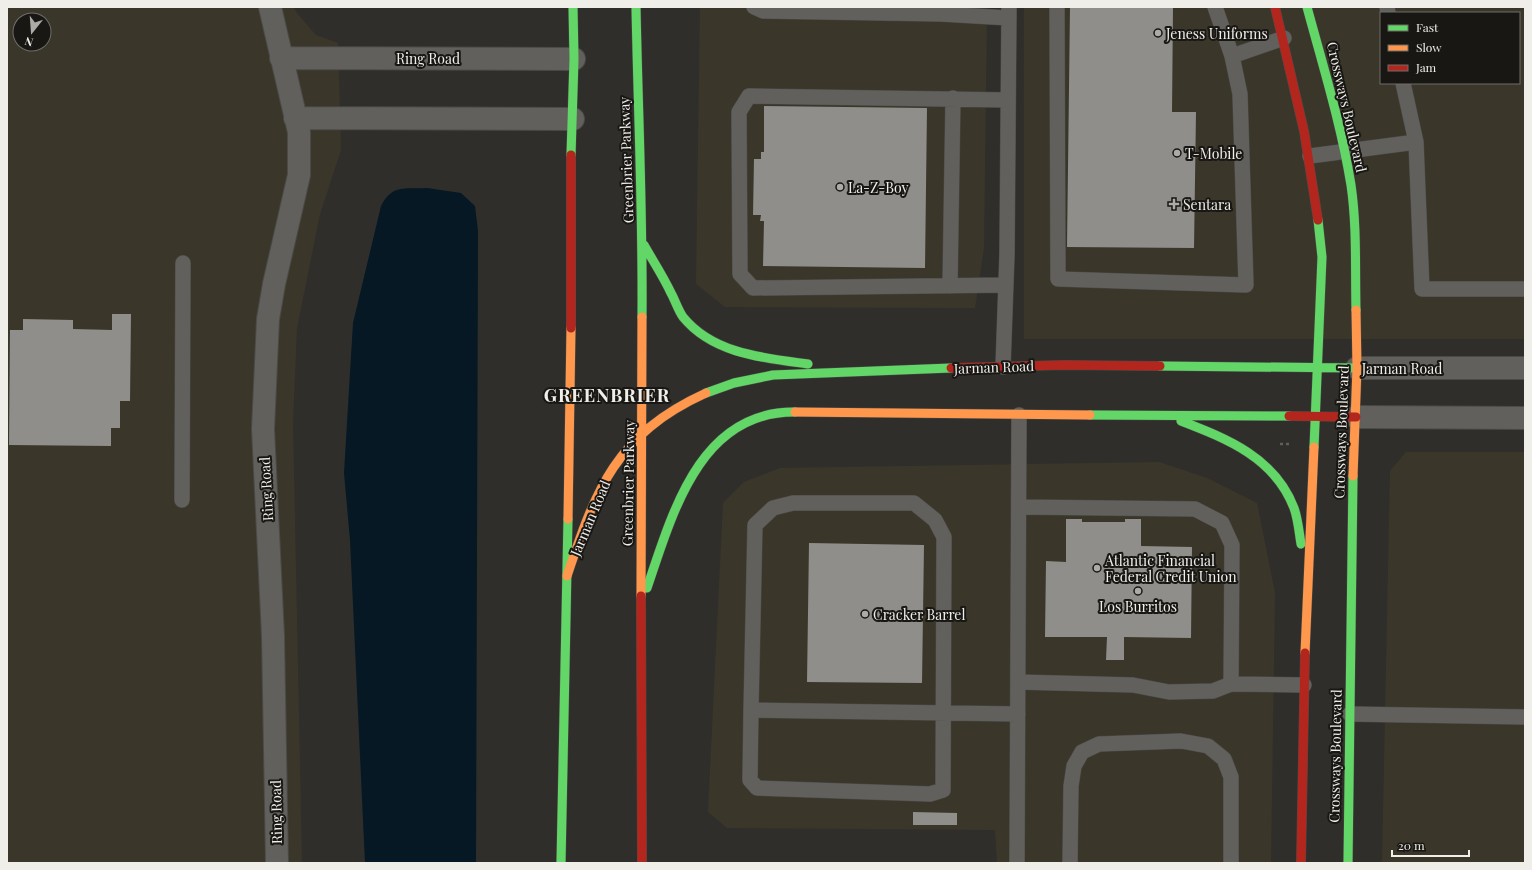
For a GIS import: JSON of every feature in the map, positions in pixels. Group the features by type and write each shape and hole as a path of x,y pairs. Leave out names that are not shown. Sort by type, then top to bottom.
{"street":[{"name":"Ring Road","path":"270,7 299,132 298,175 268,318 262,429 273,636 277,863"},
{"path":"561,863 571,390 570,198 574,59 573,7"},
{"name":"Greenbrier Parkway","path":"636,7 638,140 643,243 643,431 641,514 642,863"},
{"name":"Crossways Boulevard","path":"1275,7 1290,61 1310,156 1318,212 1322,257 1304,685 1302,863"},
{"name":"Crossways Boulevard","path":"1306,7 1328,82 1344,152 1351,186 1355,236 1357,368 1351,531 1348,863"},
{"name":"Ring Road","path":"281,58 574,59"},
{"path":"295,118 573,119"},
{"path":"643,243 675,299 681,315 691,328 705,338 757,356 853,371"},
{"name":"Jarman Road","path":"567,576 583,527 604,481 628,448 643,431 682,404 719,388 759,377 853,371 1155,364 1317,368 1525,368"},
{"path":"642,602 678,503 696,468 715,443 748,422 792,412 1525,418"},
{"path":"1166,416 1221,436 1250,451 1265,463 1287,491 1294,508 1308,578"}],"lane":[{"path":"754,7 763,11 948,11 1009,13 1006,285 1003,367"},
{"path":"1057,7 1058,279 1246,285 1240,94 1232,56 1215,7"},
{"path":"1232,56 1284,38"},
{"path":"1403,84 1416,142 1422,289 1525,289"},
{"path":"1006,285 752,288 740,274 739,112 749,96 1008,100"},
{"path":"950,286 953,98"},
{"path":"1310,156 1416,142"},
{"path":"182,500 183,263"},
{"path":"1017,863 1020,415"},
{"path":"793,503 914,503 935,520 944,537 943,790 930,794 757,788 750,780 751,710 755,526 772,508 793,503"},
{"path":"1019,507 1195,509 1222,523 1232,545 1231,684"},
{"path":"1018,682 1133,685 1169,692 1213,691 1231,684 1304,685"},
{"path":"751,710 1018,714"},
{"path":"1350,714 1525,717"},
{"path":"1070,863 1070,786 1074,766 1082,752 1099,744 1181,741 1208,746 1224,759 1231,777 1230,863"}],"shaded area":[{"path":"7,7 294,7 296,12 316,35 338,43 341,150 320,214 297,328 293,423 302,863 7,863"},
{"path":"700,7 987,7 984,248 975,308 725,307 696,284"},
{"path":"1024,7 1525,7 1525,339 1024,339"},
{"path":"1406,452 1525,452 1525,863 1382,863 1390,471"},
{"path":"1159,462 1207,478 1257,503 1275,593 1271,863 997,863 995,830 727,828 708,812 723,503 744,482 780,468"}],"water":[{"path":"427,188 461,193 475,206 478,231 476,863 365,863 350,540 344,473 353,323 381,206 390,194 400,189"}],"building":[{"path":"1070,7 1173,7 1172,112 1196,112 1194,248 1067,247"},
{"name":"La-Z-Boy","path":"764,106 927,108 925,268 763,266 764,221 760,221 761,215 753,215 754,159 761,159 761,152 764,152"},
{"path":"112,314 131,314 130,401 120,401 120,428 111,428 111,446 9,445 10,330 23,330 23,319 73,320 73,329 112,330"},
{"path":"1066,519 1082,519 1082,522 1125,522 1125,519 1141,519 1141,546 1192,547 1191,638 1124,637 1124,660 1106,660 1107,637 1045,637 1046,561 1066,562"},
{"name":"Cracker Barrel","path":"809,543 924,545 922,683 807,682"},
{"path":"913,812 957,813 957,825 913,825"}],"traffic: fast":[{"path":"571,155 574,59 573,7"},
{"path":"636,7 641,201 642,317"},
{"path":"1307,7 1337,117 1351,185 1355,231 1356,310"},
{"path":"1314,447 1322,257 1318,220"},
{"path":"644,245 665,281 681,314 695,329 724,347 740,352 808,364"},
{"path":"1160,366 1357,368"},
{"path":"706,393 734,383 773,375 951,368"},
{"path":"647,588 667,530 680,500 694,472 713,448 735,429 762,416 795,412"},
{"path":"1090,415 1289,416"},
{"path":"1181,421 1216,435 1248,452 1275,476 1286,491 1294,508 1301,544"},
{"path":"1348,863 1353,476"},
{"path":"561,863 568,519"}],"traffic: slow":[{"path":"1353,476 1357,368 1356,310"},
{"path":"641,596 642,317"},
{"path":"568,519 571,328"},
{"path":"567,576 588,516 614,467 630,446 650,427 675,409 706,393"},
{"path":"795,412 1090,415"},
{"path":"1305,653 1314,447"}],"traffic: jam":[{"path":"1275,7 1304,131 1318,220"},
{"path":"571,155 571,328"},
{"path":"951,368 1064,365 1160,366"},
{"path":"1289,416 1356,417"},
{"path":"641,596 642,863"},
{"path":"1301,863 1305,653"}],"place":[{"name":"Jeness Uniforms","path":"1158,33"},
{"name":"T-Mobile","path":"1177,153"},
{"name":"La-Z-Boy","path":"840,187"},
{"name":"Sentara","path":"1174,204"},
{"name":"Atlantic Financial Federal Credit Union","path":"1097,568"},
{"name":"Los Burritos","path":"1138,591"},
{"name":"Cracker Barrel","path":"865,614"}],"district":[{"name":"GREENBRIER","path":"607,395"}]}
